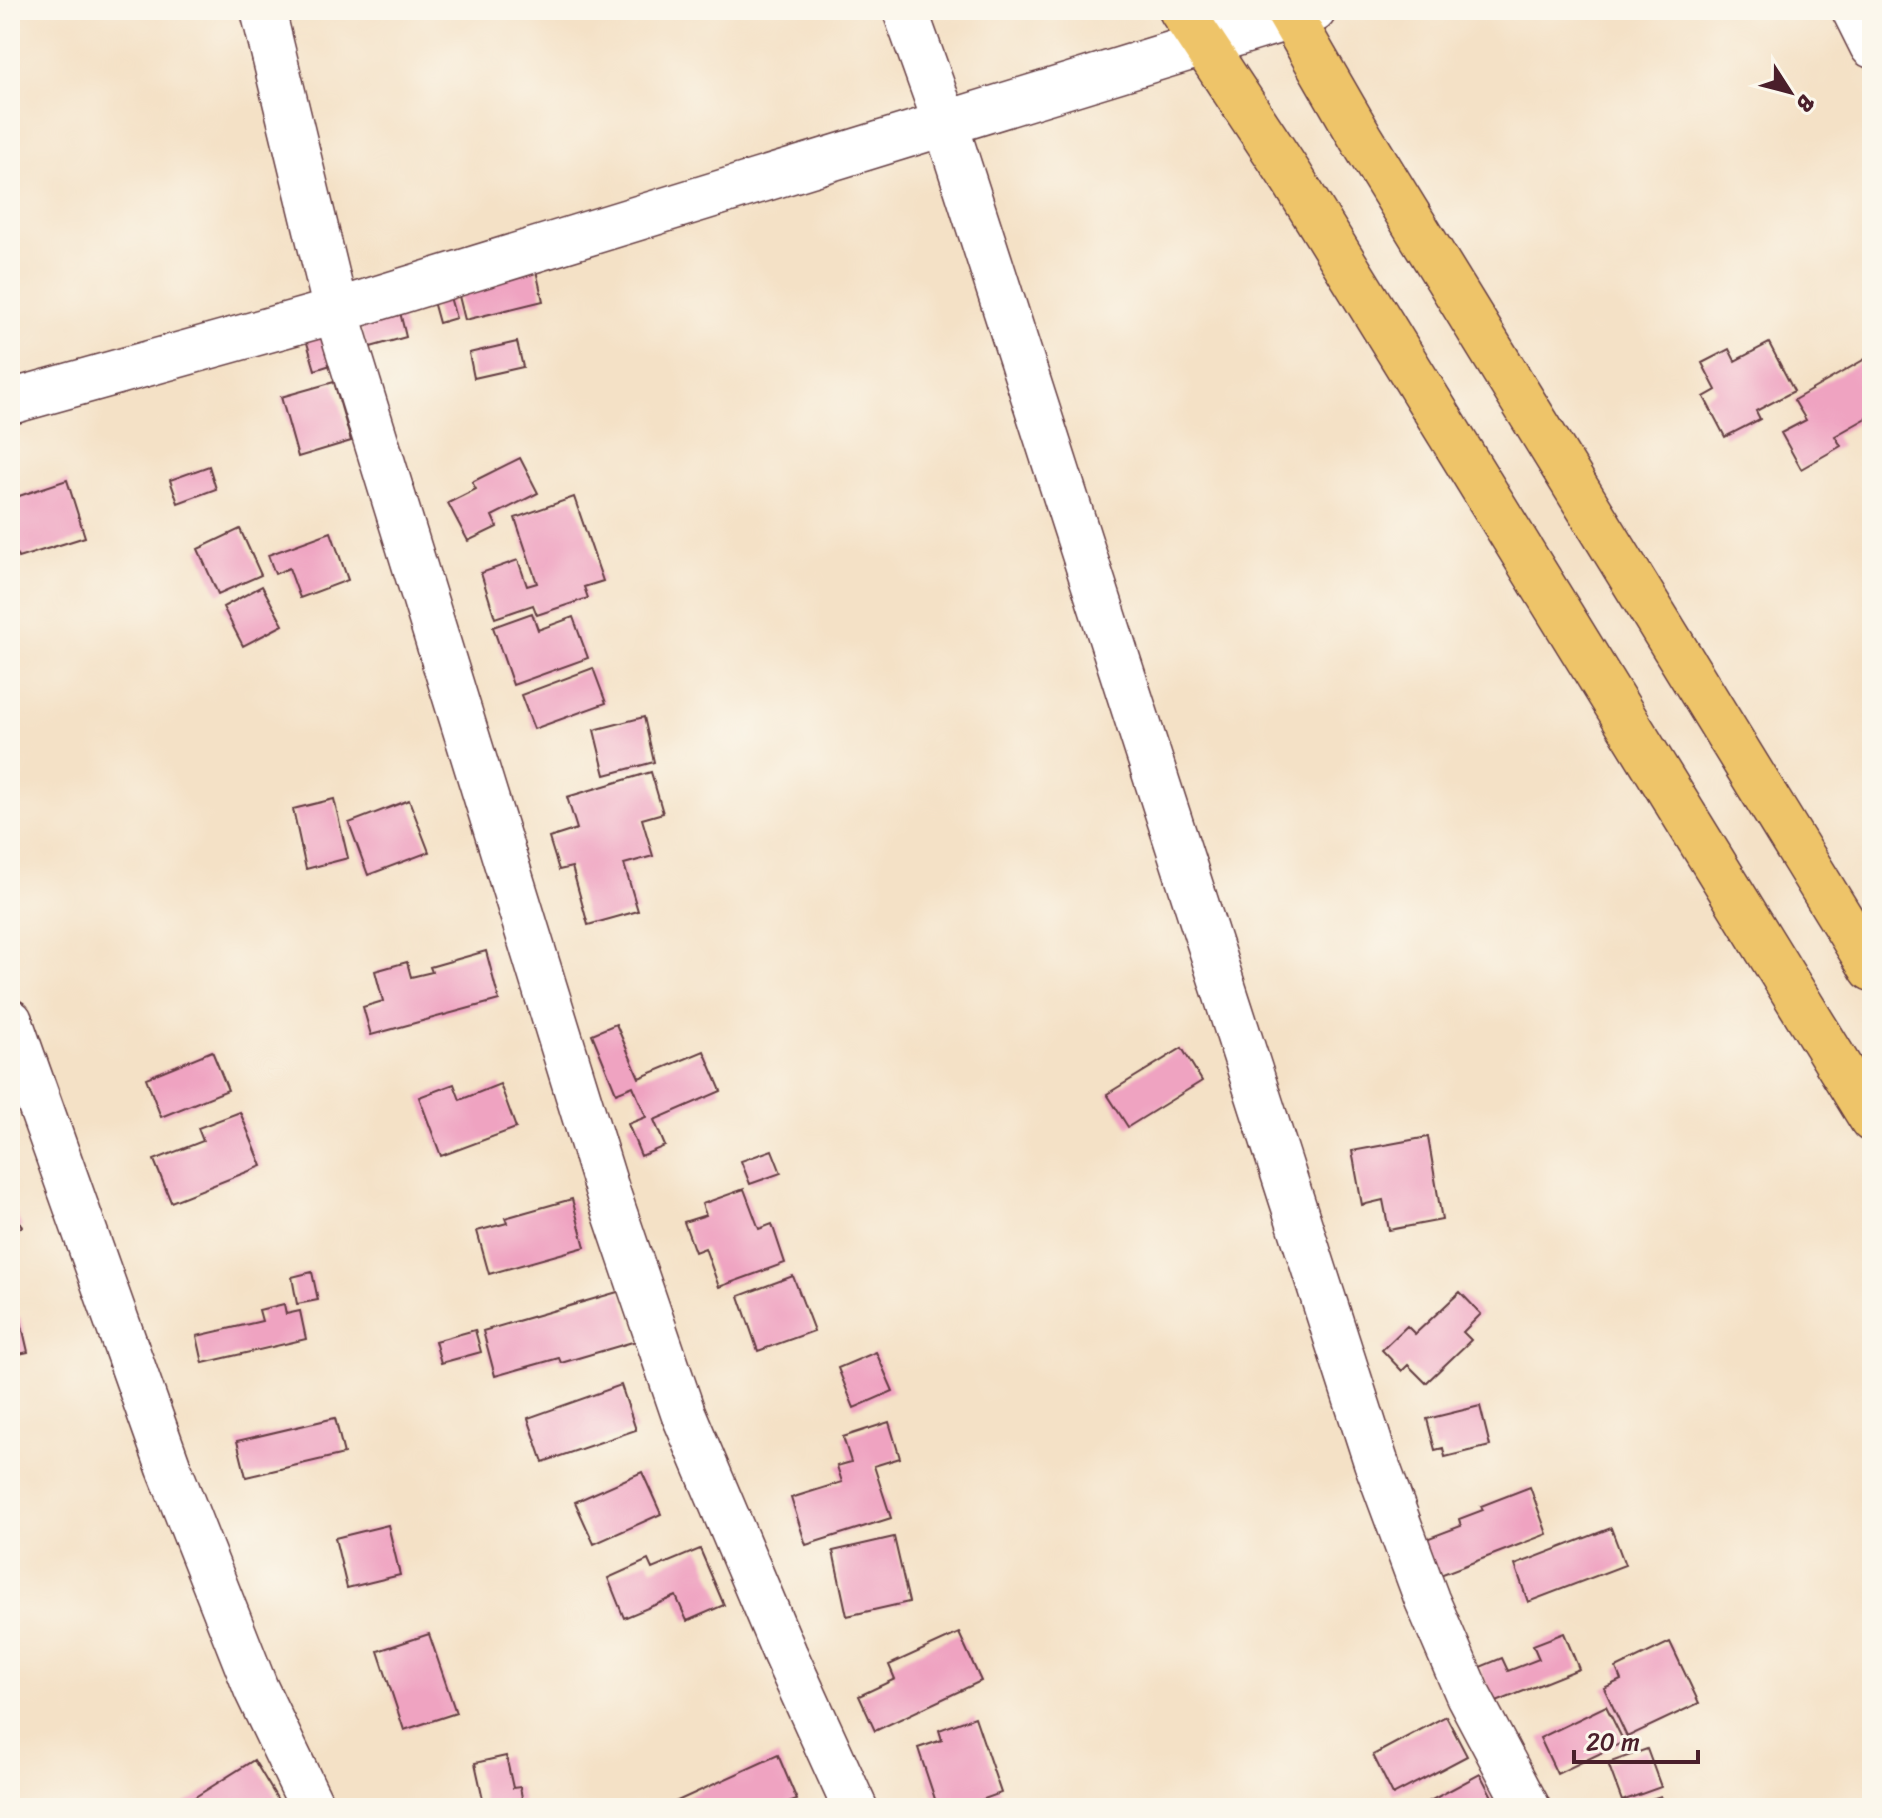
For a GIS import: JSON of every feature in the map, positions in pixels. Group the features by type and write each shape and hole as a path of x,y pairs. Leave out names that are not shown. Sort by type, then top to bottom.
{"main road":[{"path":"1297,12 1369,152 1872,969"},
{"path":"1192,27 1292,178 1872,1120"}],"street":[{"path":"263,10 336,311 608,1193 683,1413 785,1654 855,1808"},
{"path":"905,10 945,122 1376,1462 1427,1600 1468,1695 1528,1808"},
{"path":"1854,10 1872,46"},
{"path":"10,402 336,311 945,122 1192,27 1297,12"},
{"path":"10,1021 169,1468 256,1689 313,1808"}],"building":[{"path":"535,266 543,301 465,320 456,284"},
{"path":"448,290 456,318 439,323 431,294"},
{"path":"400,312 406,337 367,348 360,324"},
{"path":"325,323 337,363 315,370 303,329"},
{"path":"517,342 523,367 474,378 469,353"},
{"path":"1769,343 1794,391 1756,411 1760,419 1725,437 1704,397 1716,390 1702,363 1729,349 1735,361"},
{"path":"1872,355 1872,415 1835,436 1841,446 1801,469 1781,433 1806,420 1794,400"},
{"path":"334,382 351,441 298,457 281,397"},
{"path":"520,458 538,493 492,516 497,527 468,541 448,503 476,489 472,482"},
{"path":"209,466 216,489 178,503 170,480"},
{"path":"67,480 85,537 18,558 14,547 10,548 10,499"},
{"path":"574,497 603,581 584,587 588,598 537,615 533,605 495,618 481,573 518,560 527,586 537,583 515,518"},
{"path":"240,529 261,575 218,594 198,549"},
{"path":"331,532 348,580 300,598 289,568 275,574 268,555"},
{"path":"262,586 283,625 243,646 223,607"},
{"path":"532,613 538,630 573,617 588,658 513,685 493,627"},
{"path":"593,668 606,703 534,729 521,695"},
{"path":"644,717 654,762 605,775 594,730"},
{"path":"651,772 663,813 642,819 653,856 624,864 638,911 588,925 572,867 559,870 549,838 577,829 567,797"},
{"path":"334,799 348,858 306,869 293,809"},
{"path":"409,800 429,852 368,875 349,823"},
{"path":"486,951 499,1000 371,1035 363,1007 383,1001 375,971 407,962 411,977 432,972 430,967"},
{"path":"616,1024 639,1078 704,1051 721,1091 654,1120 665,1146 641,1156 628,1124 646,1117 633,1086 616,1093 592,1034"},
{"path":"1182,1048 1202,1081 1128,1127 1107,1094"},
{"path":"212,1051 228,1090 161,1117 146,1078"},
{"path":"454,1084 460,1100 500,1084 516,1128 441,1156 419,1097"},
{"path":"240,1112 262,1166 171,1202 154,1160 203,1141 198,1128"},
{"path":"1428,1137 1442,1220 1389,1230 1383,1200 1362,1205 1352,1151"},
{"path":"772,1150 781,1173 750,1184 741,1161"},
{"path":"744,1189 759,1229 772,1224 785,1263 719,1287 705,1248 695,1252 684,1222 706,1215 702,1204"},
{"path":"572,1199 585,1247 489,1274 477,1231 507,1223 505,1218"},
{"path":"10,1201 22,1227 10,1233"},
{"path":"312,1272 318,1300 297,1304 292,1277"},
{"path":"793,1276 814,1331 758,1351 739,1296"},
{"path":"621,1291 636,1341 561,1363 559,1358 495,1376 483,1331"},
{"path":"1460,1292 1481,1314 1463,1332 1471,1340 1426,1383 1408,1365 1402,1371 1382,1350 1407,1326 1415,1334"},
{"path":"284,1304 286,1314 300,1311 306,1339 203,1363 197,1336 262,1321 259,1310"},
{"path":"20,1317 28,1352 10,1356 10,1319"},
{"path":"475,1330 481,1352 441,1363 435,1341"},
{"path":"876,1352 893,1391 854,1408 838,1368"},
{"path":"621,1385 636,1430 543,1462 528,1418"},
{"path":"1480,1406 1490,1446 1445,1457 1443,1448 1435,1450 1427,1419"},
{"path":"335,1418 344,1454 246,1477 237,1441"},
{"path":"889,1422 900,1458 874,1466 891,1518 806,1545 791,1498 842,1482 837,1466 851,1462 843,1437"},
{"path":"642,1472 661,1514 594,1544 575,1502"},
{"path":"1530,1487 1547,1534 1435,1577 1421,1541 1461,1526 1459,1519 1483,1510 1481,1506"},
{"path":"388,1525 400,1575 347,1588 335,1538"},
{"path":"1611,1528 1625,1565 1528,1602 1515,1565"},
{"path":"894,1537 909,1602 847,1616 833,1551"},
{"path":"700,1549 724,1605 687,1621 676,1596 624,1618 608,1578 648,1560 652,1569"},
{"path":"959,1633 981,1681 875,1731 859,1696 895,1679 889,1665"},
{"path":"1564,1633 1579,1669 1494,1703 1480,1667 1502,1658 1508,1671 1539,1659 1533,1645"},
{"path":"429,1634 456,1713 404,1730 378,1651"},
{"path":"1670,1642 1699,1703 1627,1737 1604,1688 1621,1680 1616,1668"},
{"path":"1606,1706 1624,1742 1557,1774 1540,1738"},
{"path":"1446,1716 1467,1756 1393,1795 1373,1755"},
{"path":"975,1717 1001,1793 959,1808 938,1808 918,1748 942,1740 939,1730"},
{"path":"1647,1749 1661,1787 1622,1801 1608,1763"},
{"path":"778,1755 797,1800 788,1803 790,1808 678,1808 675,1802"},
{"path":"506,1756 513,1788 520,1787 524,1808 485,1808 475,1763"},
{"path":"254,1760 278,1800 265,1808 186,1808 184,1804"},
{"path":"1480,1774 1498,1808 1417,1808"},
{"path":"1661,1796 1665,1808 1625,1808 1625,1807"}]}
